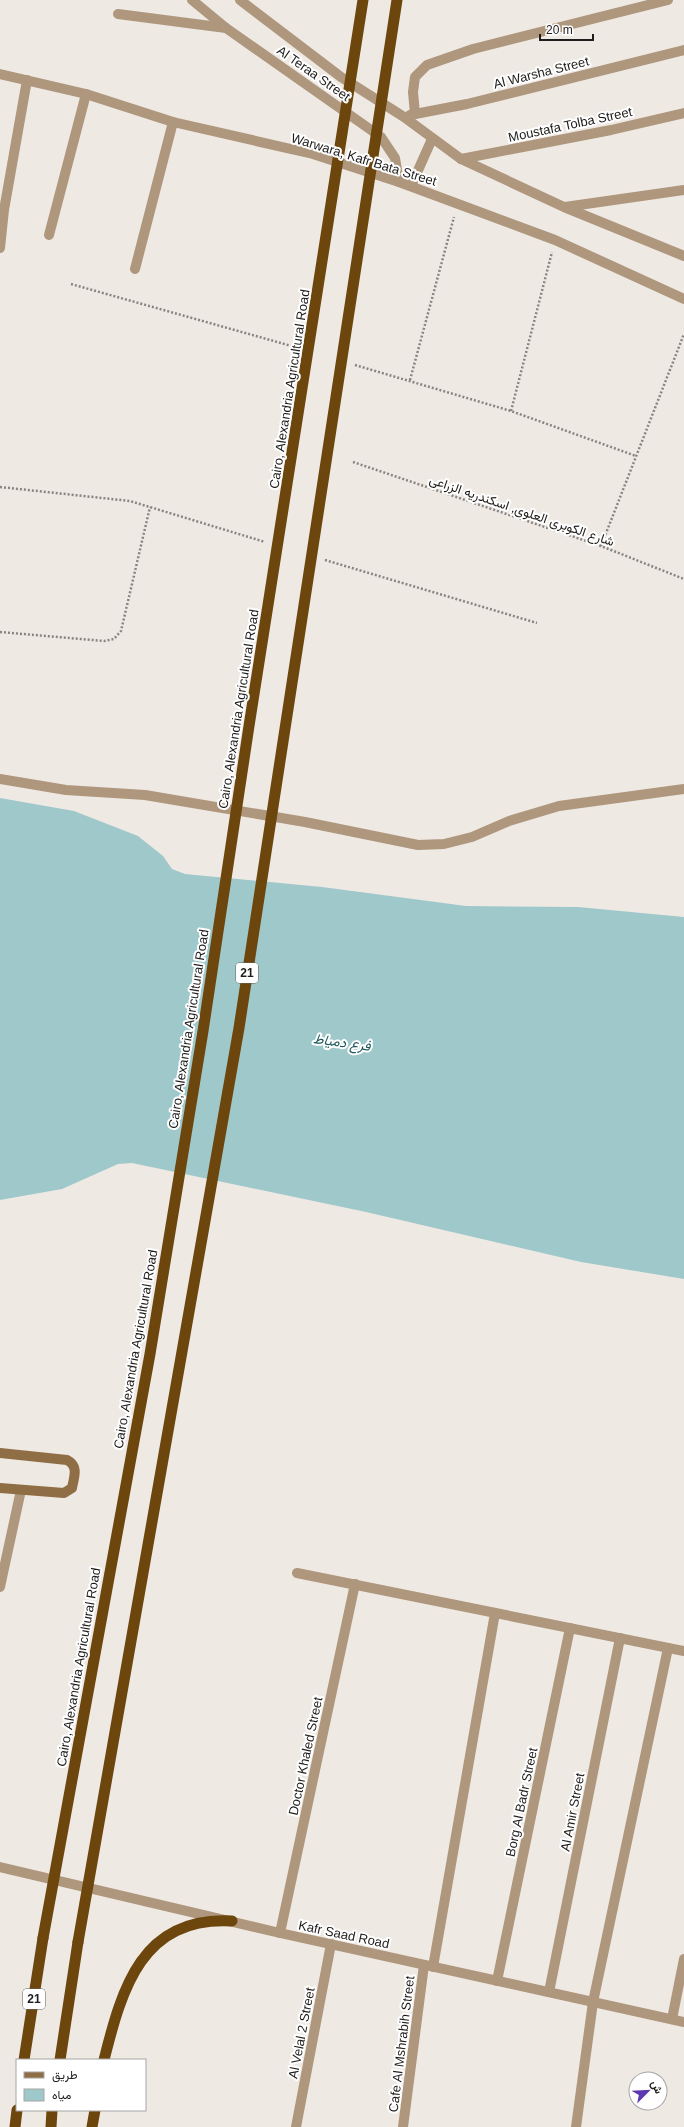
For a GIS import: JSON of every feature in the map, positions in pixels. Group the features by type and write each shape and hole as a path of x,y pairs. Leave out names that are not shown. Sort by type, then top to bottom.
{"highway":[{"name":"Cairo, Alexandria Agricultural Road","path":"24,2059 43,1938 150,1354 202,1039 249,726 364,0"},
{"name":"21","path":"60,2059 78,1942 238,1035 397,0"},
{"path":"104,2059 128,1983 135,1969 149,1951 166,1937 191,1925 204,1922 232,1921"},
{"path":"15,2127 17,2111"},
{"path":"50,2127 52,2111"},
{"path":"92,2127 94,2111"}],"main road":[{"path":"0,1453 67,1460 74,1465 76,1469 72,1488 69,1492 57,1494 0,1488"}],"street":[{"name":"Al Teraa Street","path":"192,0 226,28 381,136 395,158 399,182"},
{"name":"Al Teraa Street","path":"240,0 341,77 404,117 461,160 564,207 684,256"},
{"path":"416,114 413,92 415,77 427,65 473,49 668,0"},
{"path":"118,14 226,28"},
{"name":"Al Warsha Street","path":"404,117 468,104 684,50"},
{"name":"Warwara, Kafr Bata Street","path":"0,74 86,94 173,122 313,154 399,182 555,240 684,299"},
{"path":"0,248 4,210 27,80"},
{"path":"49,235 86,94"},
{"name":"Moustafa Tolba Street","path":"461,160 611,130 684,113"},
{"path":"135,269 173,122"},
{"path":"411,186 432,139"},
{"path":"564,207 684,190"},
{"path":"0,778 66,790 145,795 305,822 418,844 444,844 472,837 508,821 558,806 684,789"},
{"path":"0,1588 21,1490"},
{"path":"297,1573 684,1651"},
{"name":"Doctor Khaled Street","path":"280,1933 355,1584"},
{"name":"Cafe Al Mshrabih Street","path":"403,2127 428,1966 495,1613"},
{"name":"Borg Al Badr Street","path":"497,1981 570,1628"},
{"name":"Al Amir Street","path":"549,1992 620,1638"},
{"path":"576,2127 593,2002 668,1648"},
{"name":"Kafr Saad Road","path":"0,1867 280,1933 684,2022"},
{"name":"Al Velal 2 Street","path":"296,2127 331,1944"},
{"path":"672,2019 684,1959"}],"path":[{"path":"410,380 458,203"},
{"path":"511,411 555,240"},
{"path":"72,284 297,348"},
{"path":"601,546 684,334"},
{"path":"350,363 511,411 636,456"},
{"name":"شارع الكوبرى العلوى, اسكندريه الزراعى","path":"353,462 601,546 684,579"},
{"path":"0,632 104,641 114,639 121,631 150,507"}],"water":[{"name":"فرع دمياط","path":"0,798 74,811 138,836 163,856 172,869 185,874 322,887 466,906 578,907 684,917 684,1279 581,1262 366,1212 132,1163 118,1164 62,1189 0,1200"}]}
